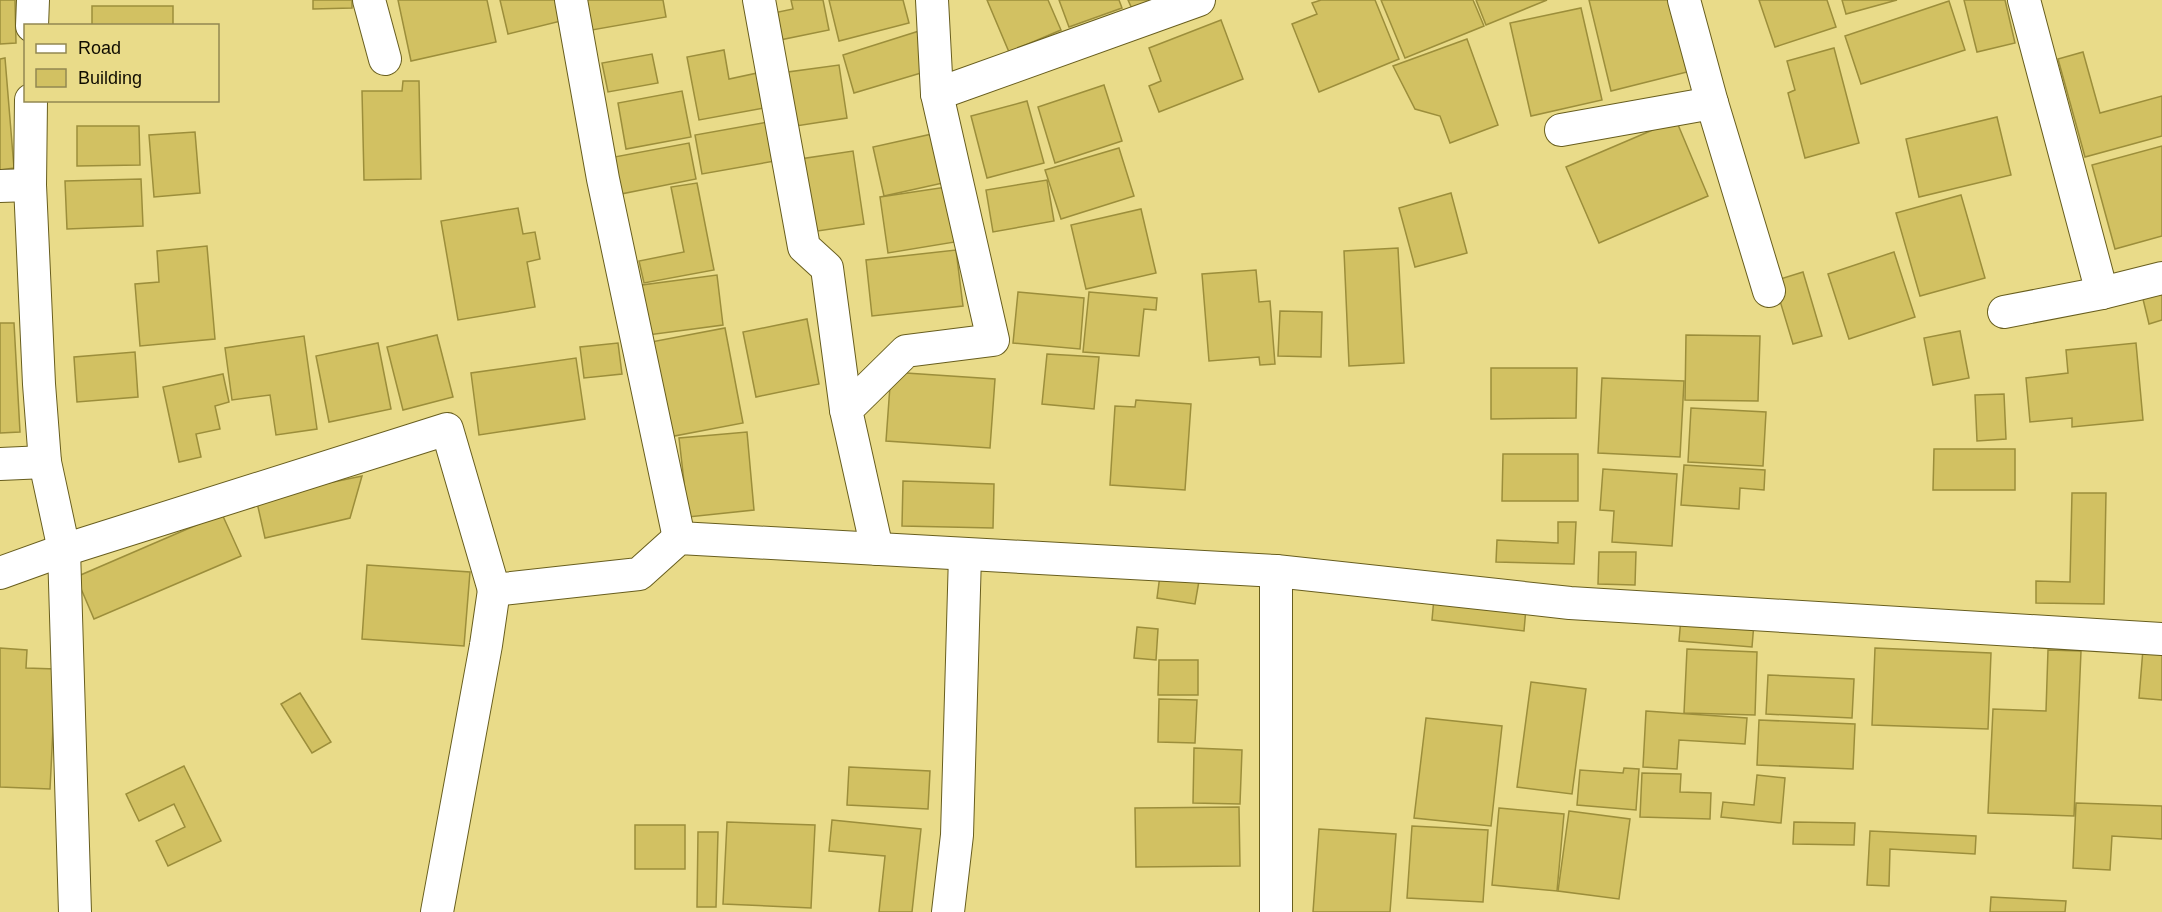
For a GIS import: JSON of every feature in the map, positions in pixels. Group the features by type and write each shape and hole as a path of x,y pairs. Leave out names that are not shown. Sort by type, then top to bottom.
{"street":[{"path":"32,24 33,0"},
{"path":"369,0 385,59"},
{"path":"572,0 603,179 679,538"},
{"path":"759,0 804,247 827,268 846,410 877,549"},
{"path":"846,410 906,351 993,340 937,94 932,0"},
{"path":"937,94 1199,0"},
{"path":"1684,0 1712,103 1769,291"},
{"path":"2024,0 2102,293"},
{"path":"31,102 15,185 45,462 64,549 75,912"},
{"path":"1562,130 1712,103"},
{"path":"2004,312 2102,293 2162,278"},
{"path":"0,573 64,549 447,429 494,590 486,645 436,912"},
{"path":"0,464 45,462"},
{"path":"494,590 639,574 679,538 1276,571 1569,603 2162,639"},
{"path":"948,912 957,835 965,555"},
{"path":"1276,571 1276,912"}],"building":[{"path":"0,0 15,0 16,43 0,44"},
{"path":"313,0 352,0 352,8 313,9"},
{"path":"398,0 487,0 496,42 411,61"},
{"path":"500,0 560,0 565,20 508,34"},
{"path":"586,0 663,0 666,17 592,30"},
{"path":"791,0 823,0 829,30 770,42 764,15 793,9"},
{"path":"829,0 903,0 909,23 839,41"},
{"path":"987,0 1048,0 1061,30 1009,52"},
{"path":"1059,0 1119,0 1122,8 1069,27"},
{"path":"1128,0 1159,0 1133,11"},
{"path":"1321,0 1375,0 1399,59 1319,92 1292,24 1317,14 1312,3"},
{"path":"1381,0 1473,0 1484,26 1405,58"},
{"path":"1476,0 1547,0 1486,25"},
{"path":"1589,0 1670,0 1687,72 1611,91"},
{"path":"1759,0 1827,0 1836,27 1775,47"},
{"path":"1842,0 1897,0 1846,14"},
{"path":"1964,0 2005,0 2015,43 1977,52"},
{"path":"1949,1 1965,50 1861,84 1845,36"},
{"path":"92,6 173,6 173,24 92,24"},
{"path":"1581,8 1602,100 1531,116 1510,23"},
{"path":"1221,20 1243,79 1159,112 1149,86 1161,81 1149,48"},
{"path":"919,31 931,70 854,93 843,55"},
{"path":"1467,39 1498,125 1450,143 1440,116 1415,109 1393,66"},
{"path":"1834,48 1859,143 1805,158 1788,93 1795,90 1787,61"},
{"path":"724,50 729,79 762,72 769,107 699,120 687,57"},
{"path":"2083,52 2100,113 2162,96 2162,136 2085,157 2058,59"},
{"path":"652,54 658,83 608,92 602,63"},
{"path":"5,58 14,168 0,170 0,59"},
{"path":"839,65 847,118 796,126 788,72"},
{"path":"403,81 419,81 421,179 364,180 362,91 402,91"},
{"path":"1104,85 1122,141 1055,163 1038,107"},
{"path":"682,91 691,137 626,149 618,103"},
{"path":"1027,101 1044,163 987,178 971,116"},
{"path":"1997,117 2011,175 1919,197 1906,139"},
{"path":"1676,120 1708,196 1599,243 1566,167"},
{"path":"768,122 775,161 702,174 695,135"},
{"path":"77,126 139,126 140,165 77,166"},
{"path":"195,132 200,193 154,197 149,135"},
{"path":"941,132 952,181 884,196 873,147"},
{"path":"689,143 696,179 616,195 609,158"},
{"path":"2162,146 2162,236 2115,249 2092,165"},
{"path":"1119,148 1134,196 1061,219 1045,170"},
{"path":"853,151 864,224 811,232 800,159"},
{"path":"141,179 143,226 67,229 65,181"},
{"path":"1047,180 1054,221 993,232 986,190"},
{"path":"697,183 714,270 644,283 639,261 684,252 671,187"},
{"path":"953,186 961,241 888,253 880,197"},
{"path":"1451,193 1467,253 1415,267 1399,208"},
{"path":"1961,195 1985,278 1920,296 1896,213"},
{"path":"518,208 523,234 535,232 540,259 527,262 535,307 458,320 441,221"},
{"path":"1141,209 1156,273 1086,289 1071,225"},
{"path":"207,246 215,339 140,346 135,284 159,282 157,251"},
{"path":"1398,248 1404,363 1349,366 1344,251"},
{"path":"956,250 963,306 872,316 866,260"},
{"path":"1894,252 1915,317 1849,339 1828,274"},
{"path":"1256,270 1259,302 1270,301 1275,364 1260,365 1259,357 1209,361 1202,274"},
{"path":"1803,272 1822,336 1793,344 1774,281"},
{"path":"717,275 723,325 648,335 642,285"},
{"path":"2162,290 2162,320 2149,324 2142,295"},
{"path":"1018,292 1084,298 1080,349 1013,343"},
{"path":"1089,292 1157,298 1156,310 1144,309 1139,356 1083,352"},
{"path":"1280,311 1322,312 1321,357 1278,356"},
{"path":"807,319 819,384 756,397 743,332"},
{"path":"0,323 14,323 20,432 0,433"},
{"path":"725,328 743,423 669,437 651,342"},
{"path":"1960,331 1969,378 1933,385 1924,338"},
{"path":"437,335 453,397 403,410 387,347"},
{"path":"1686,335 1760,336 1758,401 1685,400"},
{"path":"304,336 317,429 276,435 270,395 232,400 225,348"},
{"path":"378,343 391,409 329,422 316,356"},
{"path":"618,343 622,374 584,378 580,347"},
{"path":"2136,343 2143,420 2072,427 2072,418 2030,422 2026,378 2068,373 2066,350"},
{"path":"135,352 138,397 77,402 74,357"},
{"path":"1047,354 1099,357 1094,409 1042,404"},
{"path":"576,358 585,419 479,435 471,373"},
{"path":"1491,368 1577,368 1576,418 1491,419"},
{"path":"891,372 995,379 990,448 886,441"},
{"path":"223,374 229,402 215,406 220,429 196,434 201,457 179,462 163,387"},
{"path":"1602,378 1684,381 1680,457 1598,453"},
{"path":"2004,394 2006,439 1977,441 1975,395"},
{"path":"1136,400 1191,404 1185,490 1110,485 1115,406 1135,407"},
{"path":"1691,408 1766,412 1763,466 1688,462"},
{"path":"747,432 754,510 688,517 679,438"},
{"path":"1934,449 2015,449 2015,490 1933,490"},
{"path":"1503,454 1578,454 1578,501 1502,501"},
{"path":"1684,465 1765,470 1764,490 1740,488 1739,509 1681,505"},
{"path":"1603,469 1677,474 1672,546 1612,542 1614,511 1600,510"},
{"path":"362,476 350,518 265,538 256,498"},
{"path":"903,481 994,484 993,528 902,526"},
{"path":"2072,493 2106,493 2104,604 2036,603 2036,581 2070,582"},
{"path":"222,514 241,556 94,619 76,577"},
{"path":"1558,522 1576,522 1574,564 1496,562 1497,540 1558,543"},
{"path":"1599,552 1636,552 1635,585 1598,584"},
{"path":"367,565 470,572 464,646 362,639"},
{"path":"1160,575 1199,581 1195,604 1157,598"},
{"path":"1434,598 1526,608 1524,631 1432,620"},
{"path":"1681,618 1754,623 1752,647 1679,641"},
{"path":"1137,627 1158,629 1156,660 1134,658"},
{"path":"0,648 27,650 26,668 56,669 50,789 0,787"},
{"path":"1875,648 1991,653 1988,729 1872,725"},
{"path":"1687,649 1757,652 1755,715 1684,713"},
{"path":"2143,649 2162,651 2162,700 2139,698"},
{"path":"2048,650 2081,651 2074,816 1988,813 1993,709 2046,711"},
{"path":"1159,660 1198,660 1198,695 1158,695"},
{"path":"1768,675 1854,679 1852,718 1766,714"},
{"path":"1531,682 1586,689 1572,794 1517,787"},
{"path":"300,693 331,742 312,753 281,704"},
{"path":"1159,699 1197,700 1195,743 1158,742"},
{"path":"1646,711 1747,718 1745,744 1679,740 1677,769 1643,767"},
{"path":"1426,718 1502,726 1491,826 1414,818"},
{"path":"1759,720 1855,724 1853,769 1757,765"},
{"path":"1194,748 1242,750 1240,804 1193,803"},
{"path":"184,766 221,841 168,866 156,841 185,827 174,804 139,821 126,794"},
{"path":"849,767 930,771 928,809 847,805"},
{"path":"1624,768 1639,769 1636,810 1577,805 1580,770 1623,773"},
{"path":"1642,773 1681,774 1680,792 1711,793 1710,819 1640,817"},
{"path":"1757,775 1785,778 1781,823 1721,817 1723,802 1754,805"},
{"path":"2076,803 2162,806 2162,839 2112,836 2110,870 2073,868"},
{"path":"1239,807 1240,866 1136,867 1135,808"},
{"path":"1499,808 1564,814 1557,891 1492,885"},
{"path":"1569,811 1630,819 1619,899 1558,891"},
{"path":"832,820 921,829 912,912 879,912 885,856 829,851"},
{"path":"727,822 815,825 811,908 723,904"},
{"path":"1794,822 1855,823 1854,845 1793,844"},
{"path":"635,825 685,825 685,869 635,869"},
{"path":"1412,826 1488,830 1483,902 1407,898"},
{"path":"1319,829 1396,834 1390,912 1313,912"},
{"path":"1870,831 1976,836 1975,854 1890,849 1889,886 1867,885"},
{"path":"698,832 718,832 716,907 697,907"},
{"path":"1991,897 2066,901 2065,912 1990,912"}]}
